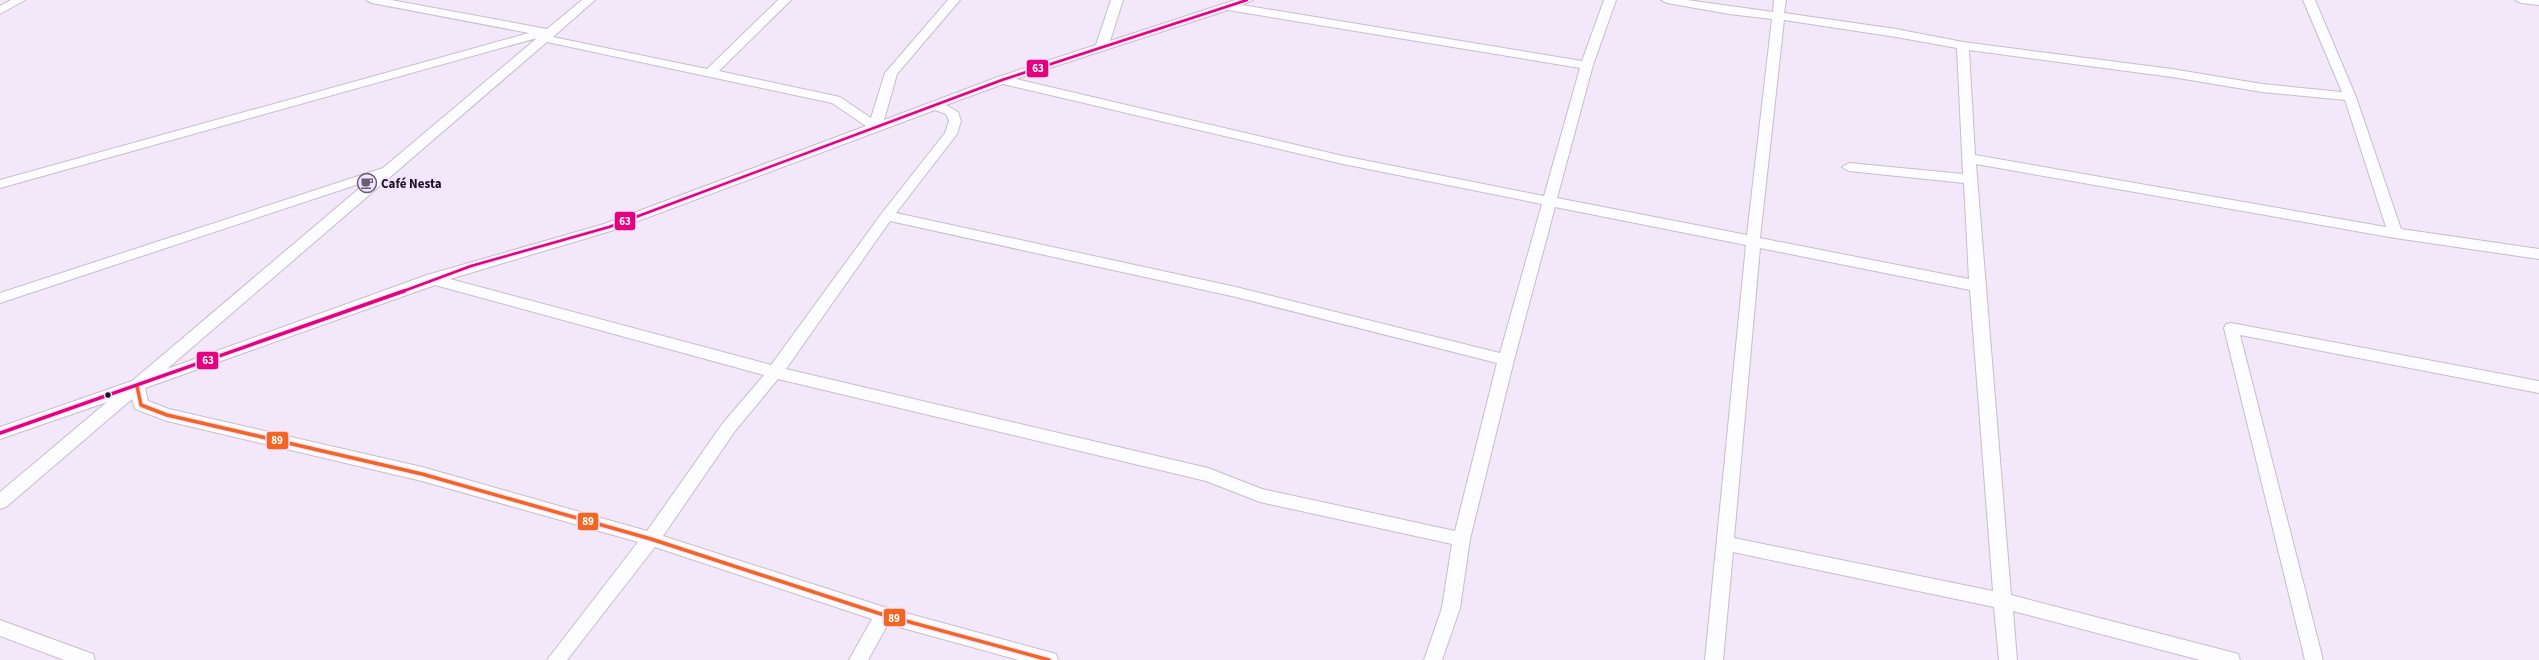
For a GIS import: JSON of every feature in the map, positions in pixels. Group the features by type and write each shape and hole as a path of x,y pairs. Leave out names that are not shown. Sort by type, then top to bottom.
{"street":[{"path":"0,11 19,0"},
{"path":"372,0 544,35 836,100 875,127"},
{"path":"0,502 389,170 544,35 589,0"},
{"path":"710,73 785,0"},
{"path":"875,127 891,73 954,0"},
{"path":"1101,49 1117,0"},
{"path":"0,433 343,314 432,279 471,266 609,227 1002,80 1101,49 1247,0"},
{"path":"1433,660 1451,608 1461,539 1506,360 1548,203 1587,65 1610,0"},
{"path":"1667,0 1729,11 1780,16 1963,46 2172,73 2262,88 2350,96"},
{"path":"1714,660 1753,242 1780,16 1780,0"},
{"path":"2309,0 2350,96 2395,233"},
{"path":"2521,0 2539,2"},
{"path":"1227,7 1587,65"},
{"path":"0,184 544,35"},
{"path":"1963,46 1969,179 2008,660"},
{"path":"1002,80 1344,160 1548,203 1977,286"},
{"path":"556,660 651,539 729,428 775,372 887,216 951,134 955,121 952,112 935,105"},
{"path":"1968,158 2395,233 2539,254"},
{"path":"1849,167 1969,179"},
{"path":"0,298 389,170"},
{"path":"887,216 1236,292 1506,360"},
{"path":"432,279 775,372 1208,475 1260,495 1461,539"},
{"path":"2314,660 2231,328 2539,387"},
{"path":"137,386 141,405 167,415 422,474 651,539 884,616 1049,660"},
{"path":"1724,543 2003,601 2231,660"},
{"path":"858,660 884,616"},
{"path":"0,628 86,660"}],"transit line":[{"name":"63","path":"0,433 343,313 471,266 609,227 1002,80 1247,0"},
{"name":"89","path":"137,386 141,405 167,415 422,474 651,539 884,615 1049,660"}],"place":[{"name":"Café Nesta","path":"367,183"}]}
